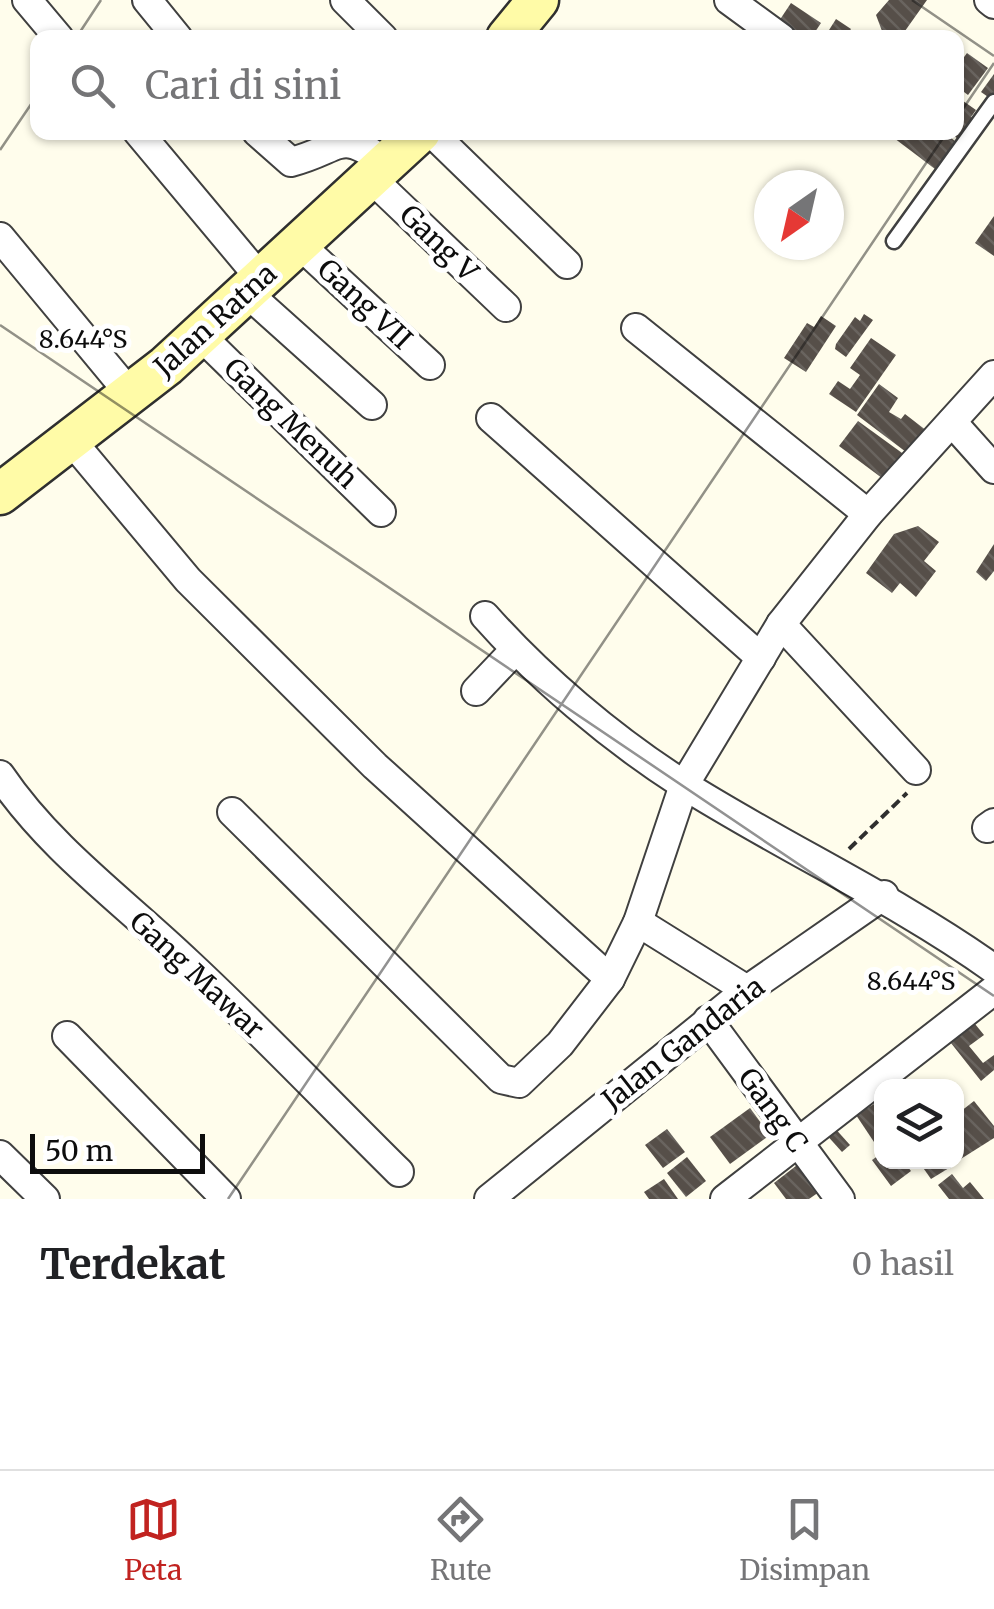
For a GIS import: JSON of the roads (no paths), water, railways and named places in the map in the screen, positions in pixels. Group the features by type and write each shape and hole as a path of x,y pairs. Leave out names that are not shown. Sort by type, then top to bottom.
{"street":[{"path":"27,0 51,30"},
{"path":"147,0 171,30"},
{"path":"346,0 375,30"},
{"path":"729,0 770,30"},
{"path":"144,140 254,286 372,405"},
{"name":"Gang V","path":"266,140 291,162 342,141 357,142 380,172 506,307"},
{"name":"Jalan Ratna","path":"0,494 132,394 412,140"},
{"path":"439,140 567,264"},
{"path":"0,237 132,394"},
{"name":"Gang VII","path":"299,244 430,364"},
{"path":"636,328 868,514"},
{"name":"Gang Menuh","path":"200,335 382,512"},
{"path":"232,812 506,1082 526,1078 560,1044 610,978 638,922 684,784 781,624 868,514 994,374"},
{"path":"492,418 761,658"},
{"path":"952,422 994,469"},
{"path":"70,439 201,593 375,766 610,978"},
{"path":"485,616 515,650 649,762 884,895 994,969"},
{"path":"781,624 916,770"},
{"path":"476,691 515,650"},
{"name":"Gang Mawar","path":"0,775 21,806 64,853 188,962 399,1172"},
{"name":"Jalan Gandaria","path":"488,1199 708,1020 884,895"},
{"path":"638,922 748,990"},
{"path":"724,1199 994,990"},
{"name":"Gang C","path":"708,1020 794,1142 840,1199"},
{"path":"67,1036 226,1199"},
{"path":"0,1155 45,1199"}],"lane":[{"path":"894,241 994,102"}]}
